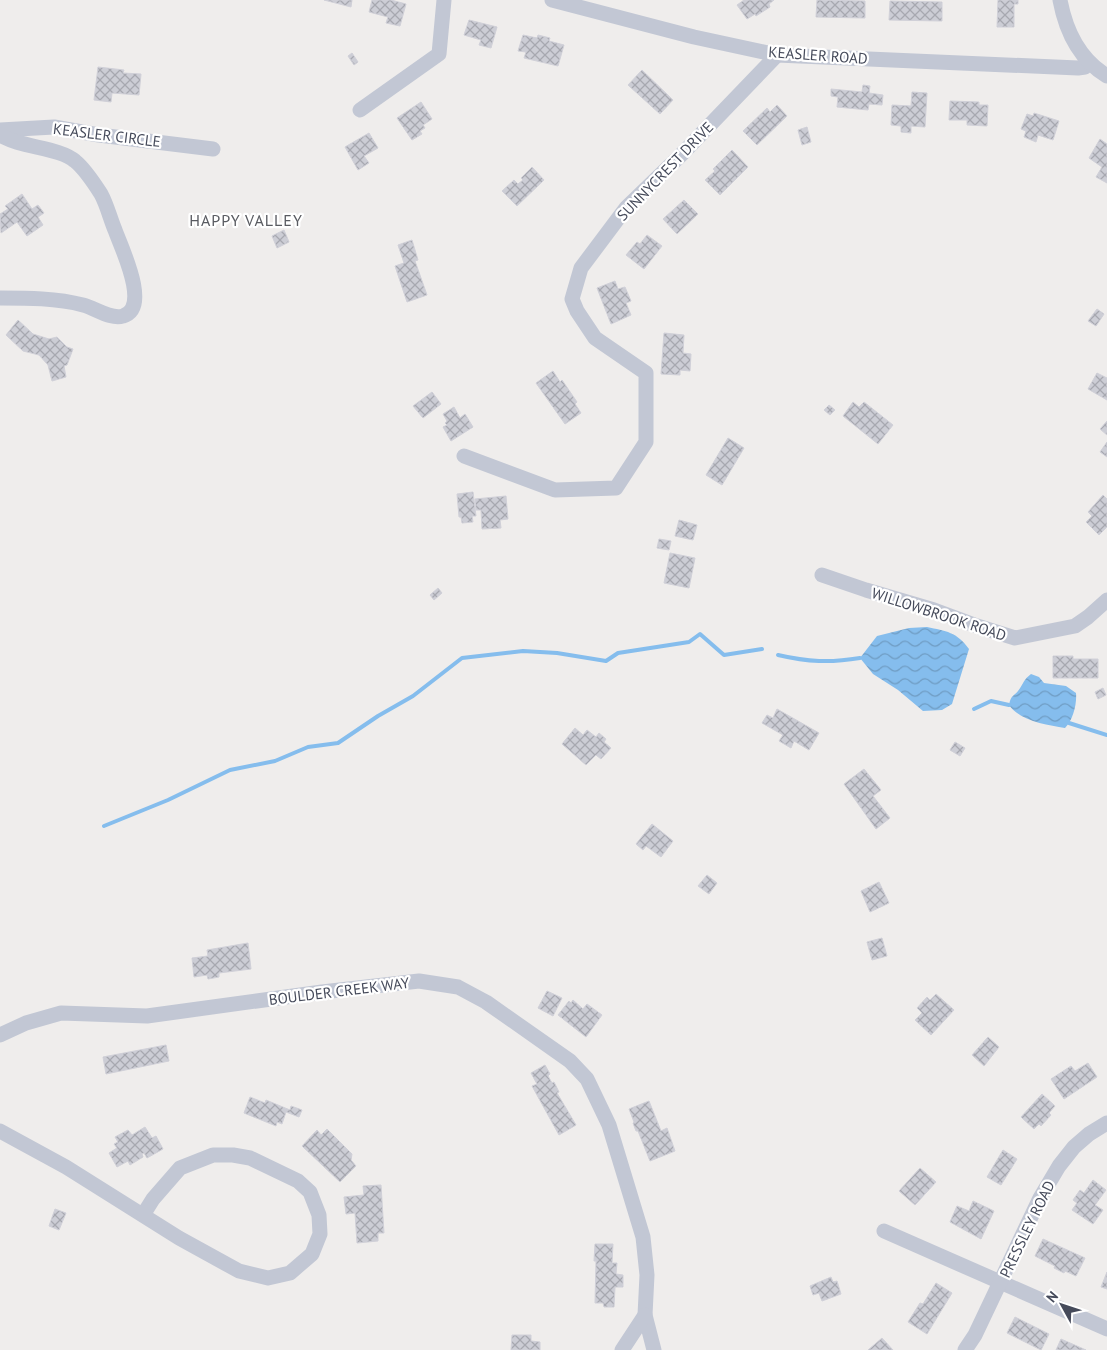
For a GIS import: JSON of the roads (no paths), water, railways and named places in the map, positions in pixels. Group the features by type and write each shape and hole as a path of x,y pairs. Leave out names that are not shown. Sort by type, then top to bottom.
{"street":[{"path":"360,110 439,54 444,0"},
{"name":"KEASLER ROAD","path":"552,0 694,37 777,55 1078,68 1085,67 1089,63"},
{"path":"1060,0 1063,16 1072,40 1089,63 1107,76"},
{"name":"SUNNYCREST DRIVE","path":"464,456 555,490 616,488 646,442 646,373 595,338 577,311 572,299 581,268 626,208 682,154 777,55"},
{"name":"KEASLER CIRCLE","path":"0,130 54,128 213,149"},
{"path":"0,135 16,143 62,154 73,159 78,164 102,195 128,262 135,298 132,310 120,317 114,317 90,307 67,301 0,298"},
{"name":"WILLOWBROOK ROAD","path":"822,575 934,610 1014,638 1075,626 1107,600"},
{"name":"BOULDER CREEK WAY","path":"0,1035 26,1023 61,1013 147,1016 419,981 458,987 486,1002 570,1061 587,1079 609,1125 644,1237 647,1275 645,1315"},
{"name":"PRESSLEY ROAD","path":"965,1350 975,1335 1040,1198 1059,1166 1074,1147 1089,1134 1107,1123"},
{"path":"0,1131 66,1167 179,1238 239,1271 268,1278 290,1273 312,1254 320,1234 319,1215 310,1192 298,1181 250,1158 233,1155 213,1155 180,1168 153,1199 143,1215"},
{"path":"884,1231 1107,1329"},
{"path":"622,1350 645,1315"},
{"path":"645,1315 654,1350"}],"water":[{"path":"927,627 945,631 955,636 965,643 969,649 952,704 942,710 923,711 898,690 873,674 860,658 877,636 909,628"},
{"path":"1031,674 1039,677 1044,683 1066,686 1076,693 1074,712 1065,728 1027,719 1009,705 1011,698"}],"waterway":[{"path":"104,826 168,800 230,770 275,761 308,747 338,743 378,716 413,696 462,658 523,651 557,653 606,661 618,653 689,642 700,634 724,655 762,649"},
{"path":"778,655 819,661 860,658"},
{"path":"974,709 991,701 1009,705"},
{"path":"1069,723 1107,735"}],"district":[{"name":"HAPPY VALLEY","path":"246,220"}]}
